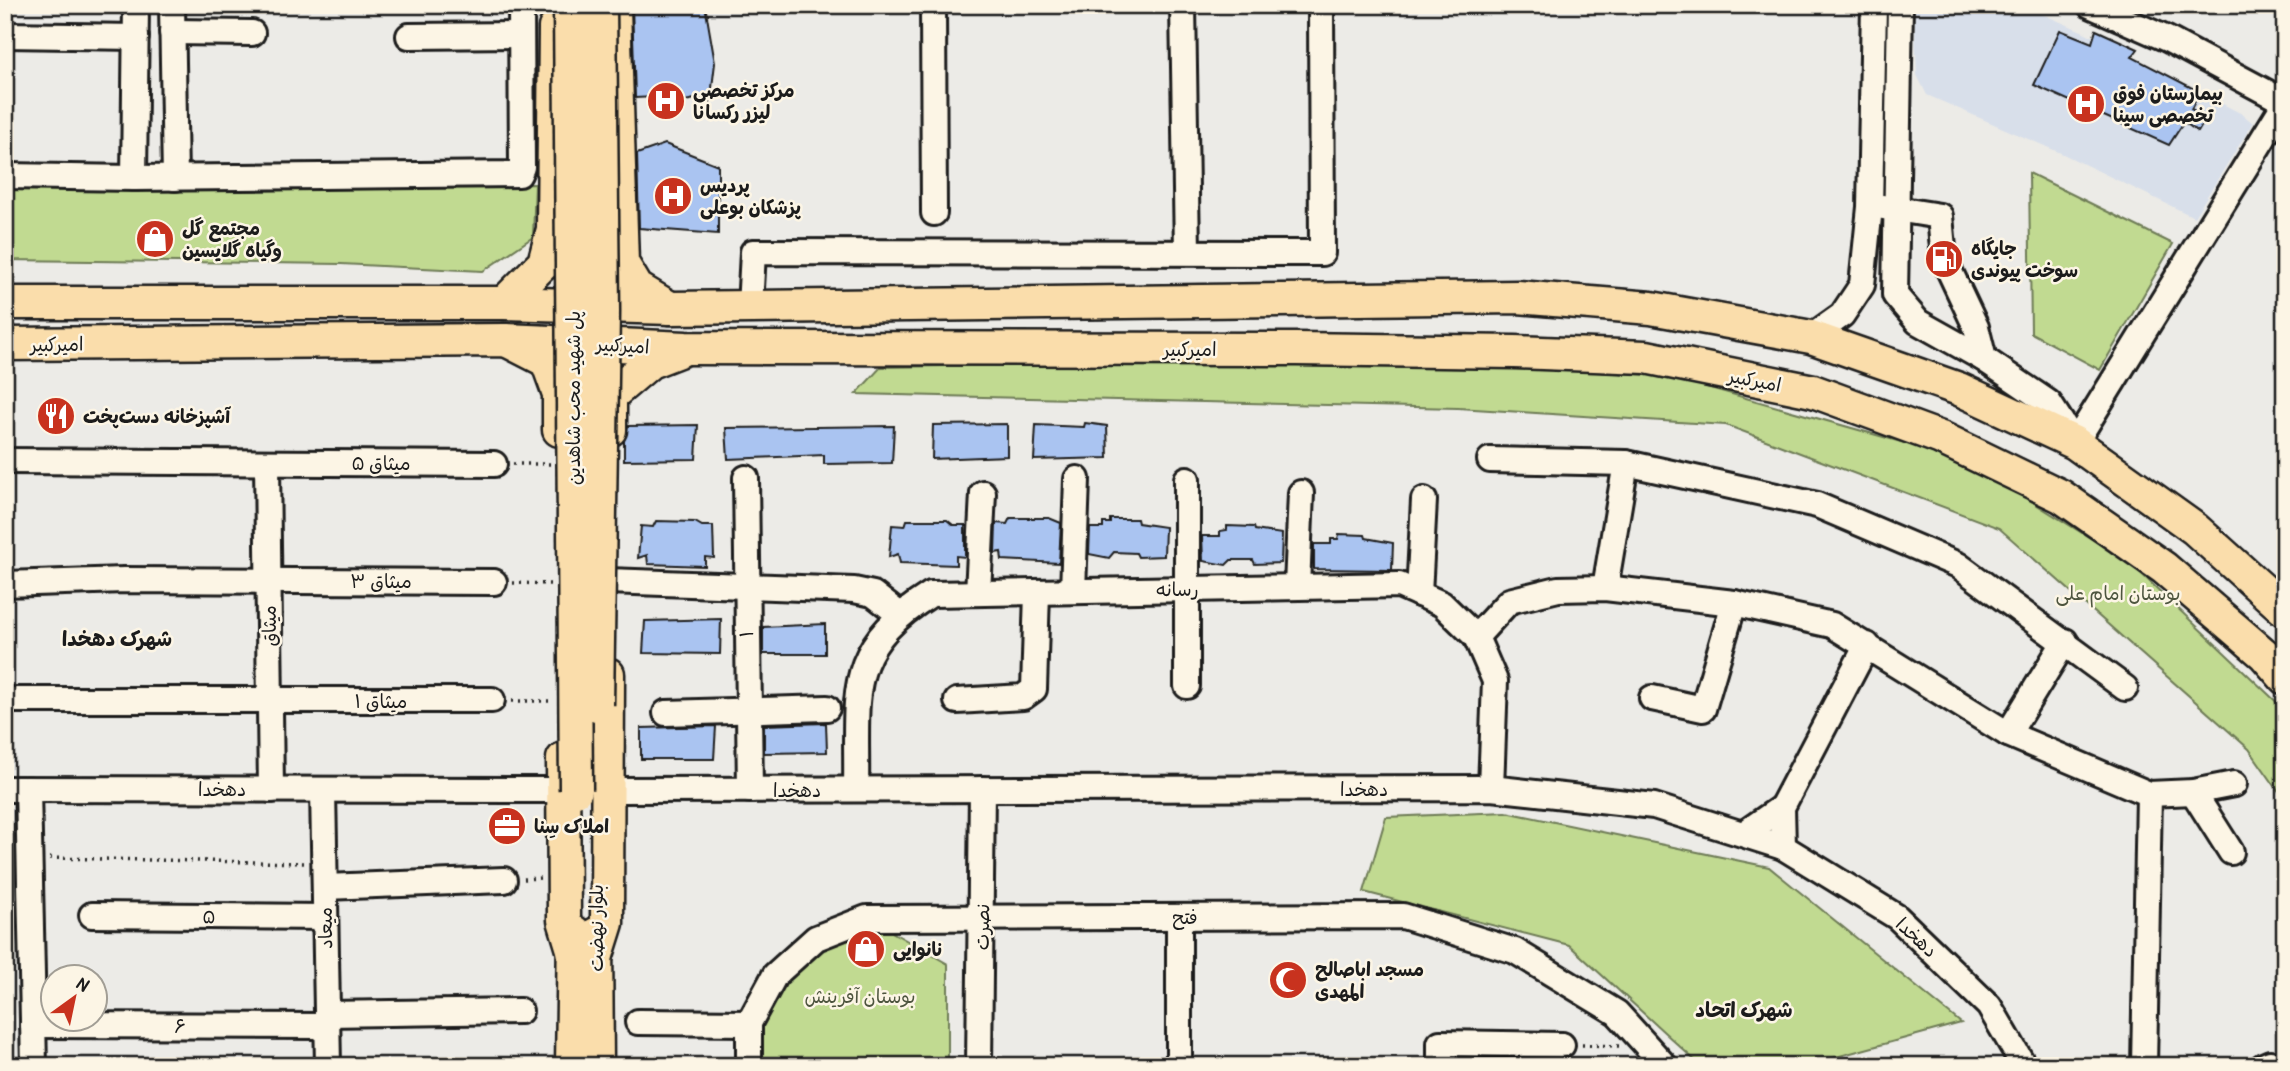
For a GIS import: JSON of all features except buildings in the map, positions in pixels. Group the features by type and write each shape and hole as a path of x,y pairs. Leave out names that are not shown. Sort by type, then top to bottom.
{"main road":[{"name":"پل شهید محب شاهدین","path":"586,790 603,312 600,5"},
{"path":"614,5 622,262 637,288 671,308"},
{"name":"پل شهید محب شاهدین","path":"561,10 586,790"},
{"path":"504,303 544,263 553,229 561,10"},
{"path":"553,229 565,244 579,250 607,245 620,230"},
{"name":"امیرکبیر","path":"5,303 504,303 671,308 1295,302 1518,297 1651,307 1811,337 1959,389 2075,443 2195,529 2285,610"},
{"path":"1370,352 1349,343 1344,321 1353,309 1374,300"},
{"path":"1295,302 1313,314 1316,329 1309,342 1296,349"},
{"path":"506,340 547,361 559,394 563,701 586,790"},
{"name":"امیرکبیر","path":"5,344 506,340 686,348 1296,349 1516,352 1646,358 1826,396 1941,438 2061,496 2164,568 2265,655 2285,678"},
{"path":"610,397 650,362 686,348"},
{"path":"559,394 572,384 586,381 598,385 610,397 608,581 586,790"},
{"name":"بلوار نهضت","path":"572,1066 585,954 586,790"},
{"name":"بلوار نهضت","path":"585,954 597,1066"}],"street":[{"path":"134,178 136,5"},
{"path":"172,5 175,178"},
{"path":"933,5 934,213"},
{"path":"1183,5 1187,252"},
{"path":"750,307 753,252 1322,253 1321,5"},
{"path":"1811,337 1842,315 1861,285 1870,207 1874,5"},
{"path":"1900,5 1895,295 1918,321 1984,359 2049,403 2075,443 2285,102 2166,39 2090,5"},
{"path":"409,36 521,20 561,10"},
{"path":"5,176 175,178 519,174 522,167 521,20"},
{"path":"173,32 252,33"},
{"path":"5,35 136,37"},
{"path":"1873,109 1898,110"},
{"path":"1870,207 1898,207 1940,216 1944,259 1976,327 1984,359"},
{"path":"1490,460 1626,463 1817,505 1958,565 2125,688"},
{"name":"میثاق ۵","path":"5,461 494,464"},
{"name":"میثاق","path":"267,463 271,790"},
{"path":"1605,588 1626,463"},
{"name":"۱","path":"746,478 745,586 750,790"},
{"path":"1073,591 1077,479"},
{"path":"1186,480 1186,686"},
{"path":"978,593 983,493"},
{"path":"1297,587 1301,493"},
{"path":"1419,594 1424,500"},
{"name":"میثاق ۳","path":"5,584 124,580 494,582"},
{"path":"608,581 854,590 873,594 900,615"},
{"name":"رسانه","path":"856,789 860,674 871,646 900,615 931,594 1399,585 1443,604 1476,638 1495,681 1490,789"},
{"path":"1476,638 1509,601 1558,589 1605,588 1734,603 1832,625 2008,734 2149,794 2193,792 2234,784"},
{"path":"957,701 1023,697 1034,689 1037,592"},
{"path":"1652,698 1703,709 1734,603"},
{"path":"2008,734 2064,641"},
{"path":"1743,834 1782,807 1867,645"},
{"name":"میثاق ۱","path":"5,700 492,700"},
{"path":"666,713 827,708"},
{"path":"17,789 29,858 34,1066"},
{"name":"دهخدا","path":"17,789 1490,789 1654,806 1783,847 1897,917 1989,1006 2024,1066"},
{"name":"نصرت","path":"979,1066 982,789"},
{"name":"میعاد","path":"323,790 328,1066"},
{"path":"2193,792 2231,852"},
{"path":"2144,1066 2149,794"},
{"path":"1782,807 1783,847"},
{"path":"324,875 504,880"},
{"name":"۵","path":"92,915 325,917"},
{"name":"فتح","path":"748,1066 749,1023 775,975 816,938 867,918 1403,916 1516,951 1616,1013 1665,1066"},
{"path":"1179,917 1179,1066"},
{"name":"۶","path":"33,1025 327,1020 520,1011"},
{"path":"638,1022 749,1023"},
{"path":"1440,1066 1440,1043 1562,1045"}],"path":[{"path":"494,464 559,464"},
{"path":"494,582 561,585"},
{"path":"492,700 563,701"},
{"path":"29,858 324,875"},
{"path":"1562,1045 1650,1047"}],"shaded area":[{"name":"بیمارستان فوق تخصصی سینا","path":"1914,5 2021,5 2084,32 2242,114 2253,123 2194,217 2063,154 1927,95 1917,75"}],"green space":[{"path":"2029,173 2173,244 2100,370 2031,333"},
{"path":"535,184 533,237 483,271 341,264 5,260 5,188 244,191"},
{"name":"بوستان امام علی","path":"1198,362 1436,363 1668,376 1933,451 2015,491 2130,563 2285,710 2285,800 2249,749 1999,528 1726,425 1458,408 856,394 881,367"},
{"path":"1506,812 1769,867 1961,1023 1803,1066 1701,1066 1569,945 1364,892 1386,817"},
{"name":"بوستان آفرینش","path":"867,918 948,964 948,1066 749,1066 775,975"}],"place":[{"name":"مرکز تخصصی لیزر رکسانا","path":"666,101"},
{"name":"بیمارستان فوق تخصصی سینا","path":"2086,104"},
{"name":"پردیس پزشکان بوعلی","path":"673,196"},
{"name":"مجتمع گل وگیاه گلایسین","path":"155,239"},
{"name":"جایگاه سوخت پیوندی","path":"1944,259"},
{"name":"آشپزخانه دست‌پخت","path":"56,416"},
{"name":"املاک سِنا","path":"507,826"},
{"name":"نانوایی","path":"866,949"},
{"name":"مسجد اباصالح المهدی","path":"1288,980"}],"district":[{"name":"شهرک دهخدا","path":"117,638"},
{"name":"شهرک اتحاد","path":"1744,1009"}]}
